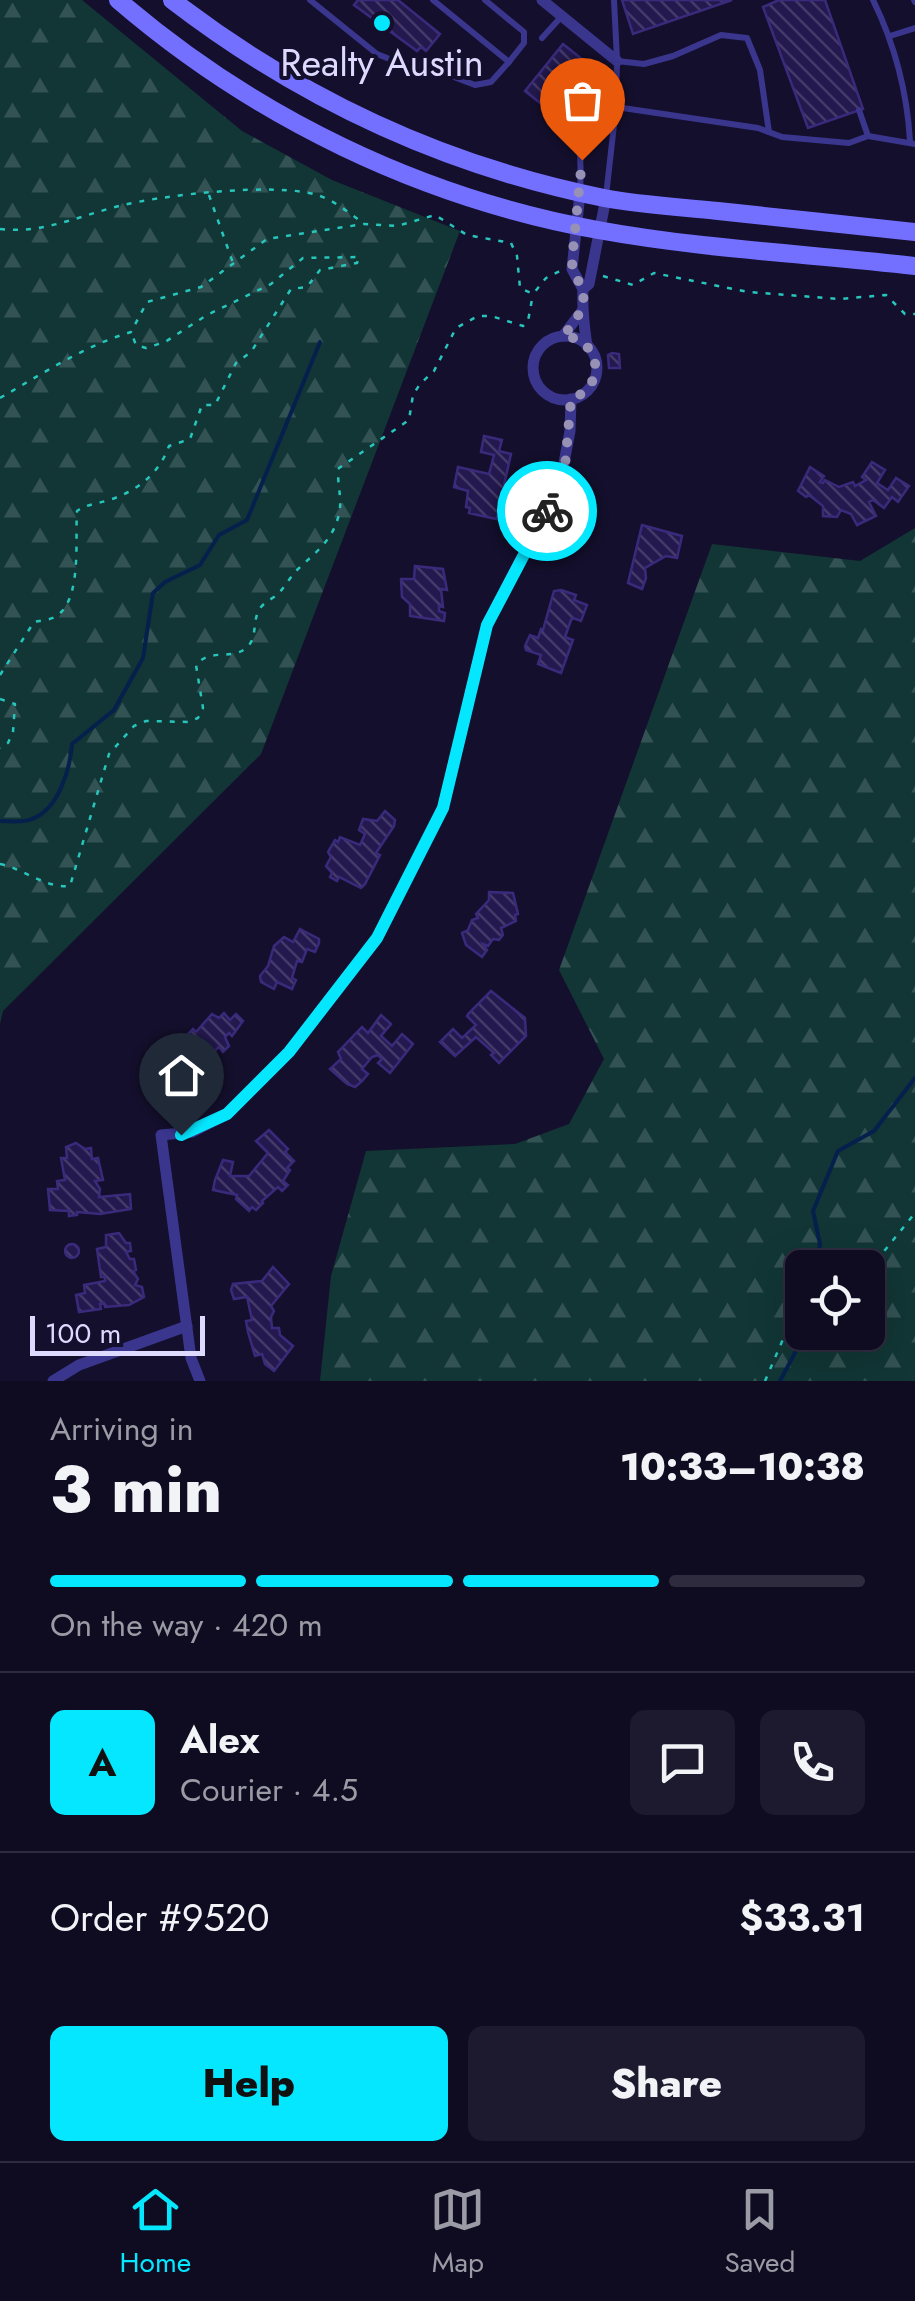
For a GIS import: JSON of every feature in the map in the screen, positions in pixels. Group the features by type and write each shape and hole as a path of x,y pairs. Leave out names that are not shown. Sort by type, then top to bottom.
{"main road":[{"path":"172,0 262,65 384,130 481,166 606,198 915,232"},
{"path":"124,2 213,73 319,136 431,185 576,226 915,266"}],"street":[{"path":"542,0 617,61"},
{"path":"580,192 572,269 583,289 588,346"},
{"path":"583,289 589,284 606,198"},
{"path":"563,336 582,310"},
{"path":"563,336 588,346 594,355 596,374 588,390 571,399 546,394 534,372 540,348 563,336"},
{"path":"200,1381 190,1358 161,1136 192,1132 227,1114 289,1052 377,938 443,808 487,625 560,484 570,431 571,399"},
{"path":"53,1381 79,1365 188,1326"}],"lane":[{"path":"310,0 378,54 475,85 491,82 524,43 524,32 485,0"},
{"path":"433,0 508,62"},
{"path":"606,198 616,107 614,0"},
{"path":"580,192 580,136 584,128 616,107 782,137 849,143 868,136 913,142 908,104 890,36 873,0"},
{"path":"542,38 561,16"},
{"path":"890,36 915,28"},
{"path":"617,61 644,64 674,56 721,35 748,38 760,70 769,132"},
{"path":"859,110 868,136"}],"path":[{"path":"0,229 40,230 124,204 208,193 293,191 318,195 364,224"},
{"path":"208,193 233,265"},
{"path":"0,398 94,343 131,332 147,302 202,287 267,239 364,224 396,226 435,215 467,236 512,243 520,288 533,294"},
{"path":"0,674 34,622 59,615 66,606 76,568 77,511 120,496 155,473 169,446 190,439 202,405 215,405 221,398 236,363 252,352 291,289 307,287 320,270 357,263 359,257 303,258 270,284 207,315 165,342 146,348 136,346 131,332"},
{"path":"0,864 41,882 70,886 109,754 134,726 146,721 188,722 198,718 203,708 196,666 209,656 240,653 247,648 263,603 276,596 301,566 323,548 334,531 342,498 338,468 409,420 413,395 434,371 456,328 478,316 492,316 522,326 528,321 533,294 546,278 566,268"},
{"path":"598,274 633,285 654,273 748,292 839,299 886,295 905,314 915,314"},
{"path":"0,698 15,704 16,716 8,744 0,748"},
{"path":"885,1251 915,1213"},
{"path":"765,1381 785,1335"}],"green space":[{"path":"0,0 82,0 242,131 332,180 460,231 261,754 3,1011 0,1024"},
{"path":"915,528 915,1381 320,1381 331,1276 366,1151 515,1144 569,1124 604,1059 559,970 712,544 860,561"}],"building":[{"path":"358,0 398,0 440,34 426,51 421,47 417,51 354,5"},
{"path":"622,0 732,0 633,34"},
{"path":"779,0 825,0 863,109 808,128 763,7"},
{"path":"563,44 593,68 558,105 550,99 544,106 525,91"},
{"path":"619,354 620,368 609,368 608,355"},
{"path":"484,436 502,440 499,451 511,454 502,494 506,495 496,519 469,513 468,491 454,487 458,467 489,474 494,455 481,452"},
{"path":"872,462 885,470 877,483 888,490 896,478 909,486 898,502 892,497 884,508 873,500 869,502 876,516 857,525 851,514 841,510 837,517 823,516 823,506 798,491 810,467 824,476 820,482 825,480 839,487 853,482 855,486 866,480 862,477"},
{"path":"642,525 682,536 677,558 666,556 645,568 642,589 628,583"},
{"path":"415,566 443,569 447,590 441,589 443,607 439,606 439,611 445,613 444,621 410,616 410,604 402,597 401,579 414,579"},
{"path":"554,591 576,595 574,600 587,605 581,621 571,620 565,637 573,640 561,673 538,664 541,655 525,646 530,635 538,638"},
{"path":"385,811 395,820 394,826 376,853 380,855 365,884 361,888 339,877 337,881 330,877 332,873 326,866 335,840 338,842 340,837 360,845 365,834 359,830 363,819 377,821"},
{"path":"489,892 513,893 518,914 516,921 501,928 503,935 499,940 493,939 488,946 483,944 487,950 482,957 466,945 462,933 478,918 476,914 489,900"},
{"path":"300,929 319,939 319,943 315,952 307,949 302,962 297,961 292,989 277,982 274,989 261,982 274,946 284,937 293,942"},
{"path":"491,991 525,1018 526,1036 499,1063 476,1037 455,1056 440,1042 453,1029 462,1038 476,1025 467,1016"},
{"path":"224,1013 230,1020 236,1014 243,1021 232,1036 229,1033 225,1037 229,1046 223,1052 219,1047 207,1057 215,1072 204,1084 176,1056 182,1049 178,1044 212,1014 219,1018"},
{"path":"381,1015 391,1024 381,1036 392,1046 402,1034 413,1044 390,1073 378,1063 382,1059 378,1055 362,1069 368,1074 362,1081 355,1087 347,1084 330,1069 341,1059 338,1052 362,1027 368,1033"},
{"path":"269,1130 294,1161 283,1181 288,1185 282,1191 278,1187 256,1210 252,1207 249,1211 236,1199 237,1195 213,1190 215,1180 223,1160 233,1162 230,1176 249,1176 268,1153 256,1141"},
{"path":"76,1143 91,1148 92,1159 98,1158 103,1180 95,1181 99,1197 130,1194 131,1209 100,1214 77,1212 69,1216 69,1211 50,1210 48,1189 58,1189 57,1181 65,1180 61,1158 67,1158 66,1147"},
{"path":"119,1233 130,1243 131,1251 126,1252 134,1259 133,1271 138,1279 135,1285 142,1287 144,1297 129,1305 105,1307 104,1303 100,1304 101,1309 79,1312 76,1295 85,1293 84,1285 105,1281 97,1249 106,1247 106,1235"},
{"path":"72,1244 79,1251 72,1258 65,1251"},
{"path":"273,1267 289,1284 271,1306 272,1328 279,1328 280,1335 293,1346 274,1371 265,1364 262,1354 255,1356 246,1321 252,1320 247,1297 234,1299 231,1290 233,1284 262,1281"}],"waterway":[{"path":"0,821 28,820 49,807 66,776 72,744 114,710 143,658 153,593 165,582 200,565 219,535 247,520 320,342"},
{"path":"819,1250 813,1211 838,1151 874,1131 915,1078"},
{"path":"780,1381 796,1350"}],"way so far":[{"path":"547,511 565,466 571,399 588,390 596,374 589,347 563,336 582,310 583,289 577,282 572,261 582,160"}],"place":[{"name":"Realty Austin","path":"382,23"}],"route":[{"path":"181,1135 227,1114 289,1052 377,938 443,808 487,625 547,511"}]}
